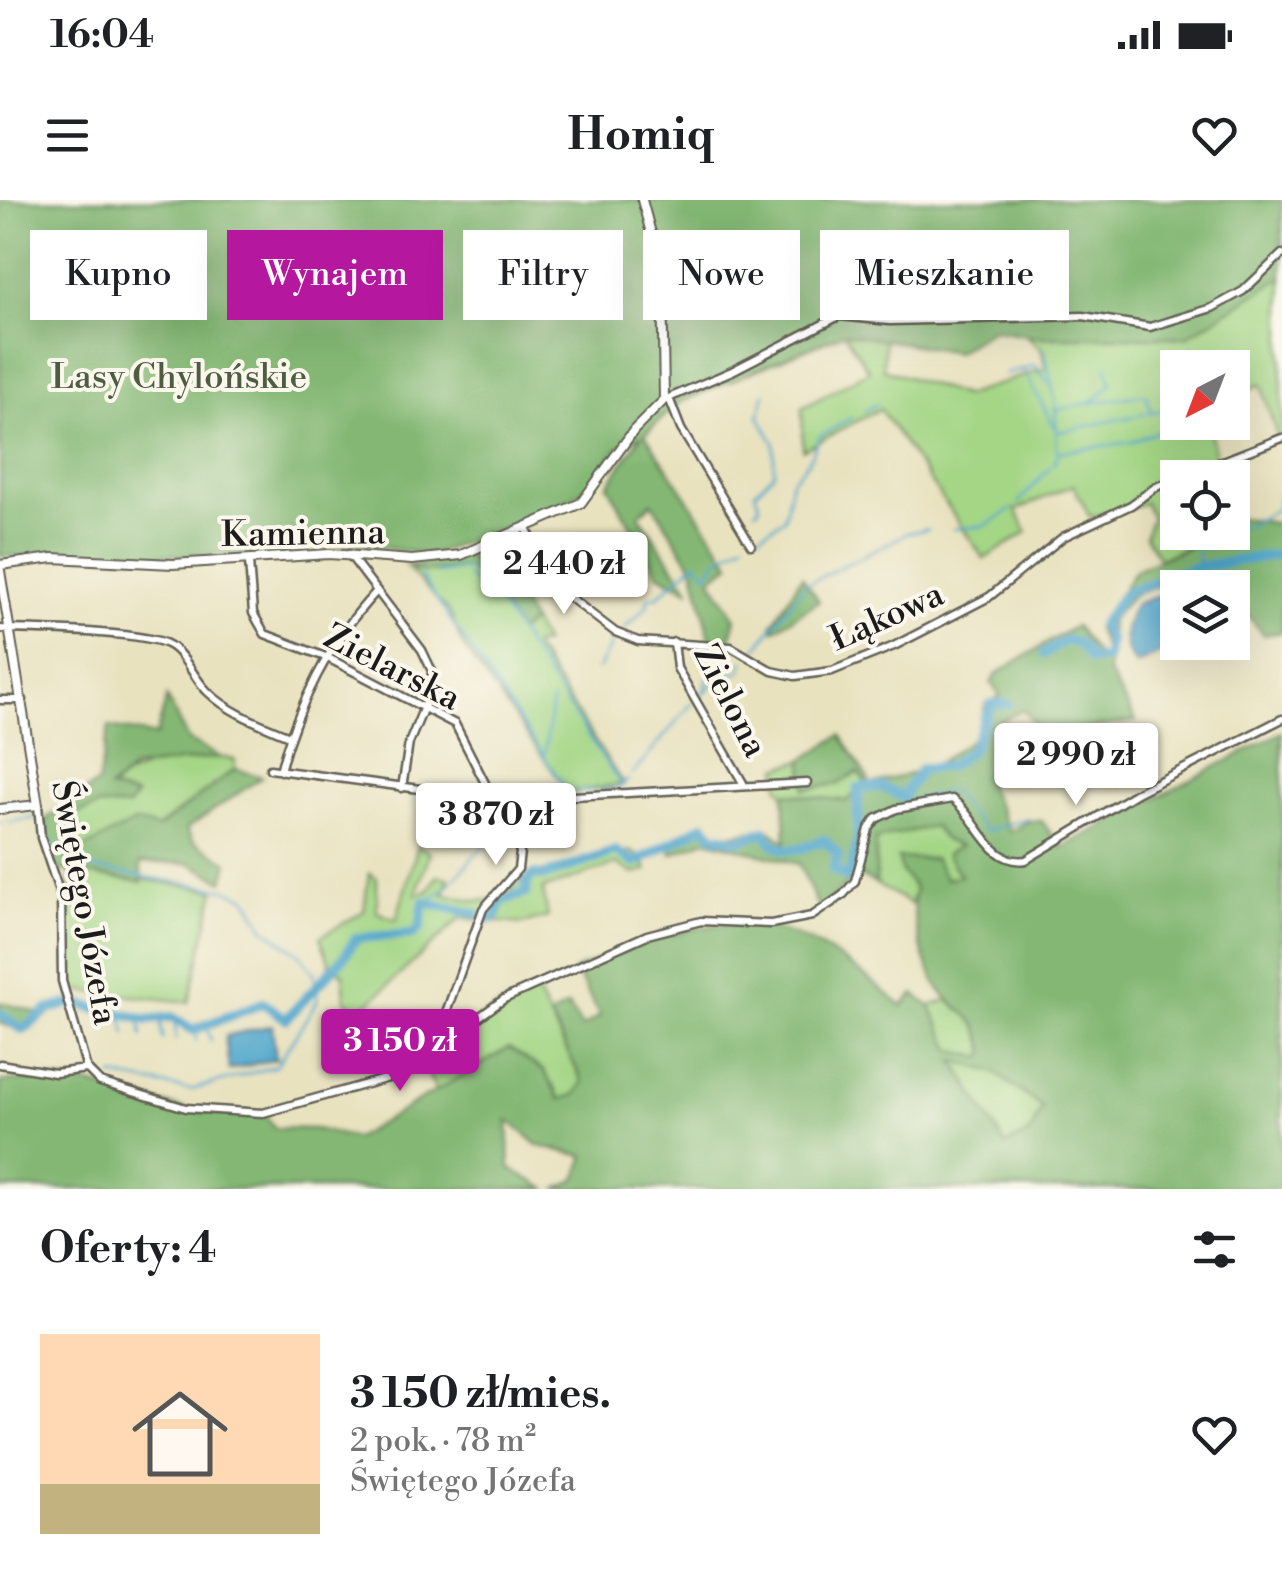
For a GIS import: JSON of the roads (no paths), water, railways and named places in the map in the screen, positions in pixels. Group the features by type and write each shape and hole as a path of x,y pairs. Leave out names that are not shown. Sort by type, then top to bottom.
{"street":[{"path":"642,200 662,274 666,399 751,545"},
{"name":"Kamienna","path":"0,568 53,558 249,562 349,553 412,560 449,558 527,530 587,498 634,430 666,399 732,371 839,316 890,321 1083,316 1150,327 1212,308 1243,290 1282,254"},
{"name":"Łąkowa","path":"527,530 547,572 591,615 626,638 731,647 780,674 832,670 894,646 989,597 1063,536 1131,505 1156,486 1282,438"},
{"path":"349,553 428,660 432,680 409,743 402,788"},
{"name":"Zielarska","path":"249,562 253,613 265,634 328,658 461,731 503,808 520,862 483,909 433,1048"},
{"name":"Świętego Józefa","path":"0,568 41,838 61,897 60,969 86,1068 100,1082 186,1108 263,1113 400,1075 504,1000 658,931 702,921 771,924 820,912 850,888 860,871 868,829 882,814 896,809 952,799 1000,855 1012,861 1026,860 1138,792 1282,719"},
{"path":"280,771 289,736 328,658 354,616 376,592"},
{"path":"0,629 60,628 158,640 175,649 193,676 234,712 289,736"},
{"name":"Zielona","path":"674,642 684,681 744,783"},
{"path":"0,700 22,700"},
{"path":"270,769 495,797 580,797 744,783 807,782"},
{"path":"0,809 38,805"},
{"path":"0,1064 55,1073 86,1068"}],"water":[{"path":"1160,595 1160,654 1136,664 1125,642 1135,604"},
{"path":"272,1025 276,1059 229,1070 225,1036"}],"waterway":[{"path":"1191,346 1192,350"},
{"path":"1044,349 1055,400 1057,450"},
{"path":"1005,374 1035,365 1048,383"},
{"path":"1057,410 1091,403 1112,383 1106,366"},
{"path":"1023,369 1055,428"},
{"path":"756,510 760,506 755,492 774,473 774,443 759,416 765,393"},
{"path":"1091,403 1146,394 1152,413"},
{"path":"864,411 877,404"},
{"path":"1058,432 1160,411"},
{"path":"759,535 784,519 792,480 808,462 820,436 851,418"},
{"path":"1054,464 1059,452 1131,442 1160,430"},
{"path":"1018,503 1050,467"},
{"path":"1250,524 1277,509 1281,488"},
{"path":"953,529 985,526 1013,509"},
{"path":"753,653 805,585 908,533 928,529"},
{"path":"624,629 647,606 648,598 658,596 696,562 707,574 718,559 745,542"},
{"path":"1198,550 1198,567"},
{"path":"1044,654 1066,640 1079,644 1091,660 1107,658 1109,640 1101,625 1126,592 1196,567 1282,554"},
{"path":"436,573 471,568"},
{"path":"420,575 568,792"},
{"path":"467,575 479,589 496,599 622,786"},
{"path":"598,669 615,637"},
{"path":"713,657 715,651"},
{"path":"699,697 722,676 741,672 744,660"},
{"path":"704,691 708,678"},
{"path":"544,758 552,701"},
{"path":"632,775 693,702"},
{"path":"490,919 497,915 501,901 526,893 527,881 533,875 544,876 616,851 635,863 704,825 714,836 739,840 765,831 783,849 824,840 838,855 833,870 849,878 858,842 858,788 882,787 902,797 921,769 950,766 972,749 991,704 1008,704"},
{"path":"599,790 617,789 628,780"},
{"path":"551,793 593,790"},
{"path":"902,797 907,801 950,791 985,831 1028,819"},
{"path":"533,795 546,794"},
{"path":"499,795 530,795"},
{"path":"427,902 446,888 492,836 494,803"},
{"path":"8,822 35,818"},
{"path":"43,822 57,849 83,867 227,890 247,898 265,929 299,954 314,973 318,1000 276,1066 191,1090 113,1076"},
{"path":"0,1014 23,1030 49,1009 73,1003 148,1020 172,1017 193,1030 263,1003 286,1019 344,957 356,938 413,934 420,928 424,902 476,914"},
{"path":"122,1015 126,1034"},
{"path":"160,1017 163,1039"},
{"path":"140,1018 142,1036"},
{"path":"175,1018 176,1040"},
{"path":"207,1028 211,1041"},
{"path":"195,1030 196,1041"}],"park label":[{"name":"Lasy Chylońskie","path":"179,377"}]}
